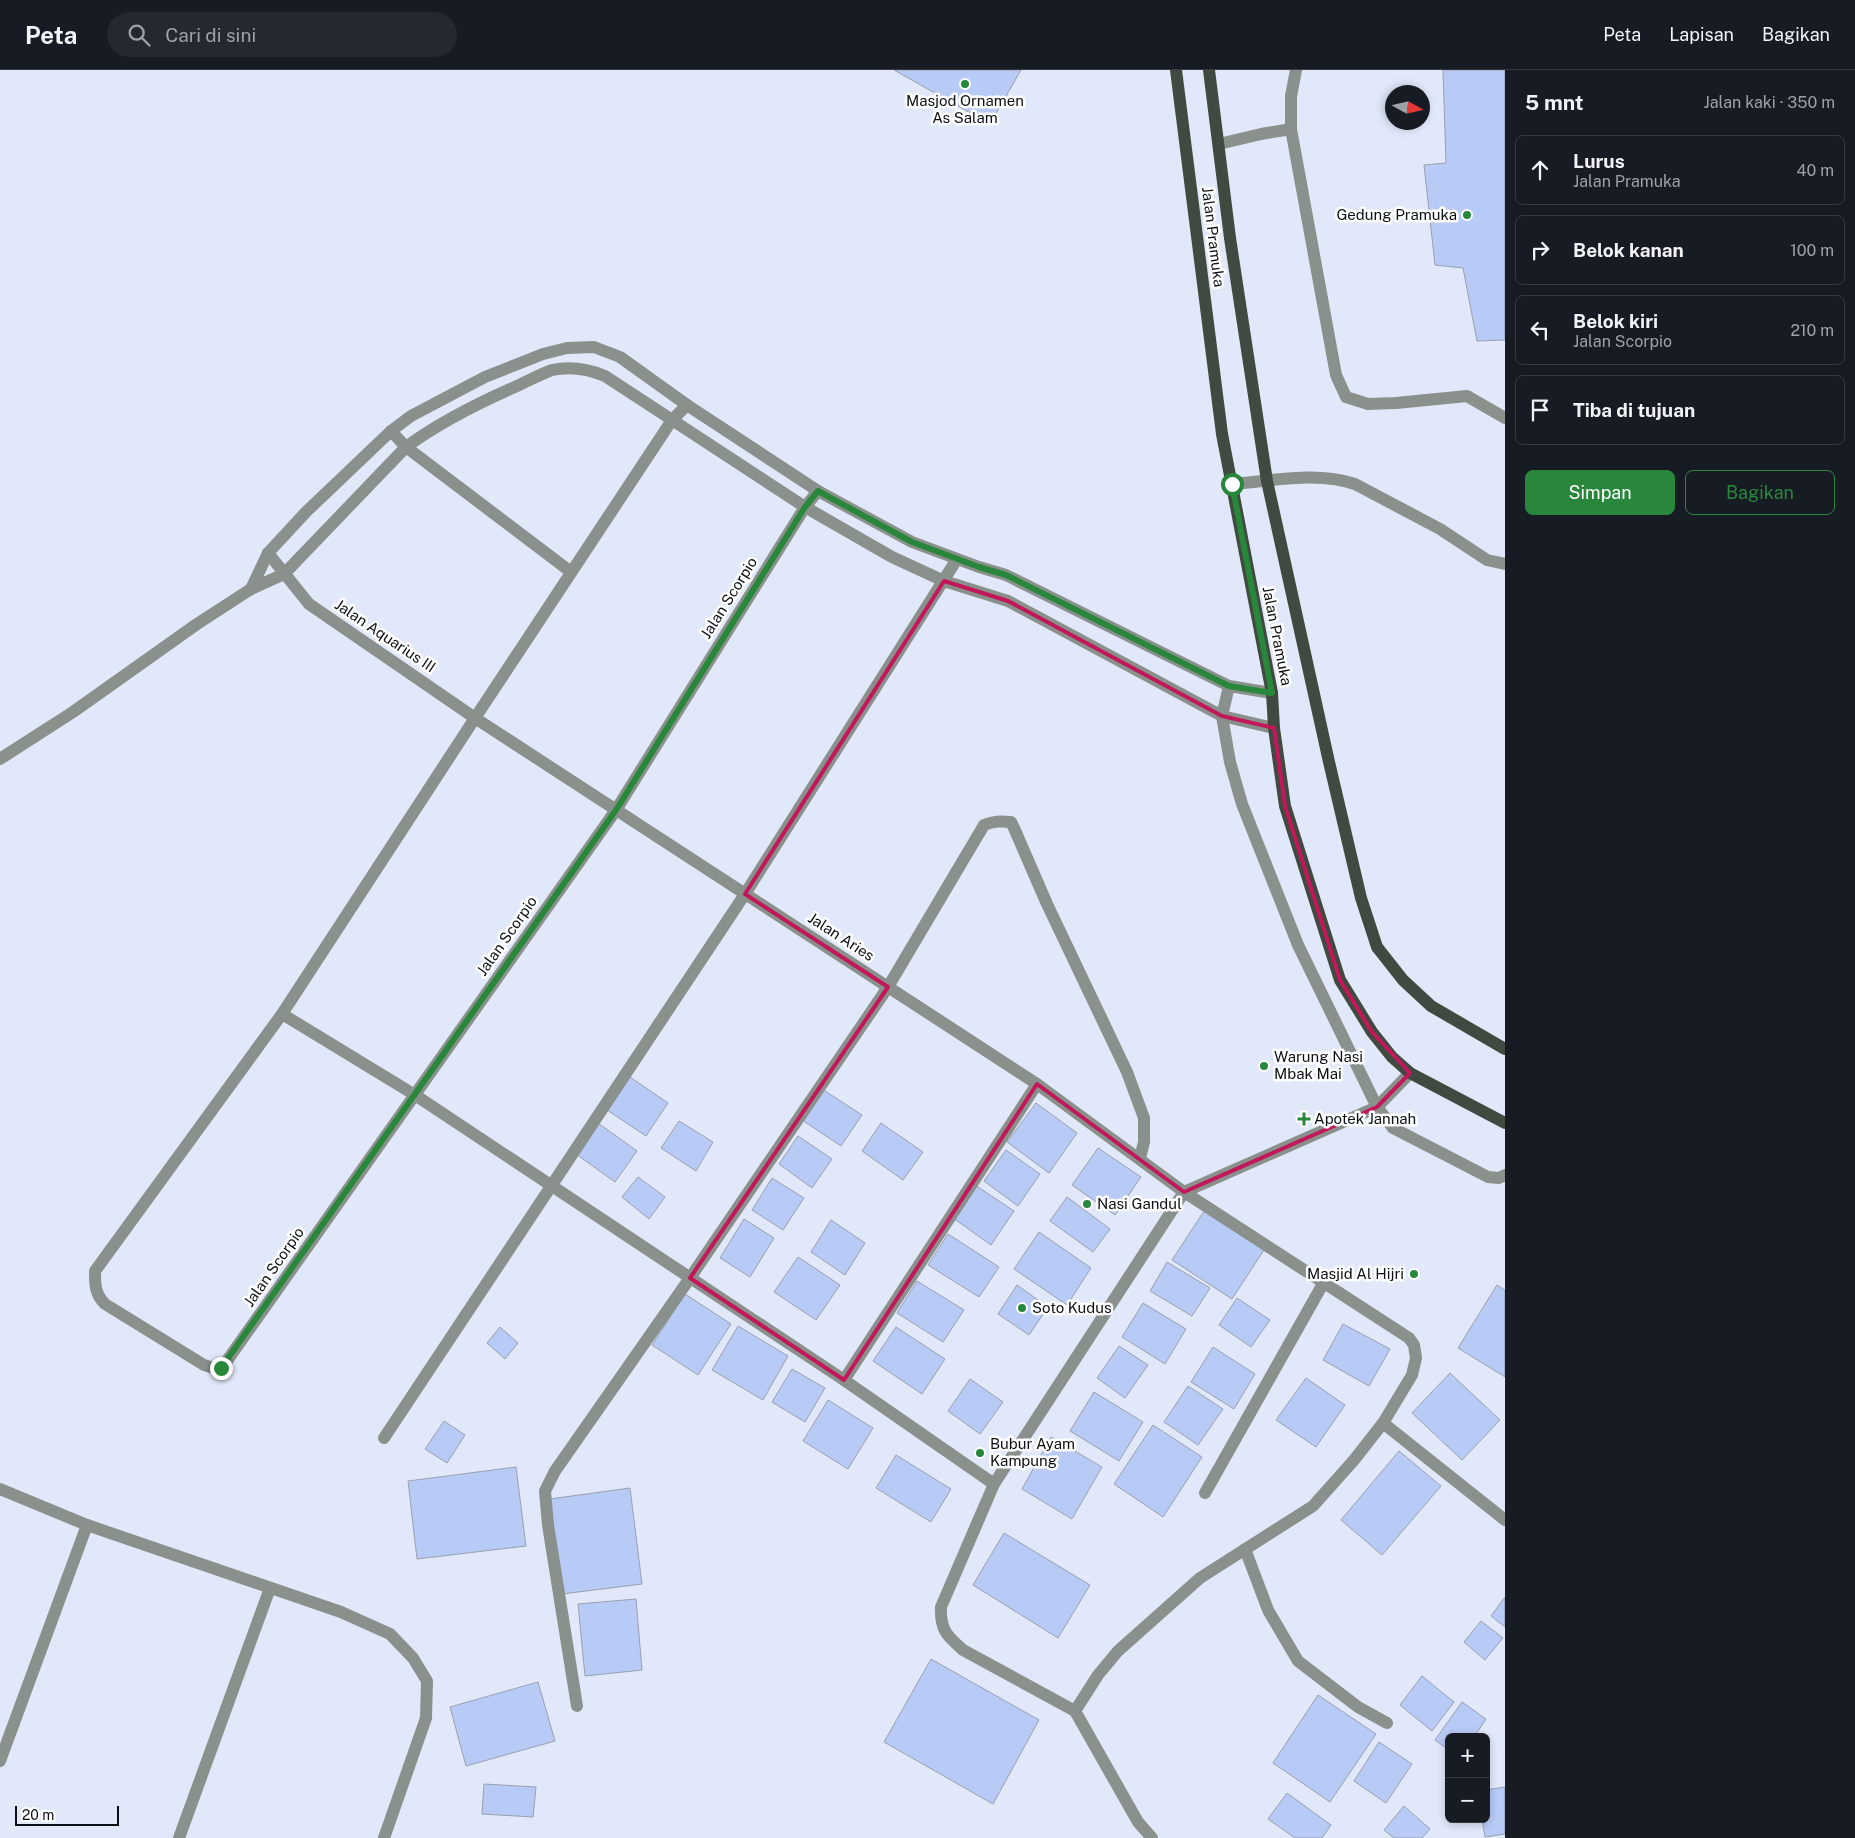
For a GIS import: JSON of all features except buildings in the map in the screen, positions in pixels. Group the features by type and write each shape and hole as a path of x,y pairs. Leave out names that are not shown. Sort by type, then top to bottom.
{"main road":[{"name":"Jalan Pramuka","path":"1176,70 1222,434 1272,693 1274,728 1285,806 1340,980 1372,1032 1392,1057 1410,1073 1505,1123"},
{"name":"Jalan Pramuka","path":"1209,70 1232,248 1267,481 1361,898 1377,947 1403,980 1431,1006 1505,1049"}],"street":[{"path":"1296,70 1291,96 1291,129 1336,375 1346,397 1368,404 1467,396 1505,418"},
{"path":"1219,144 1291,129"},
{"path":"251,589 268,553 307,511 392,431 411,416 485,377 543,354 567,348 594,347 620,357 687,405 818,491 912,542 1006,575 1229,686 1272,693"},
{"path":"0,759 73,712 197,624 251,589 284,574 406,447 427,432 484,401 552,370 572,368 589,370 605,376 805,507 892,557 944,581 1008,602 1222,716 1274,728"},
{"path":"687,405 672,420 282,1014 415,1095 844,1380 994,1484"},
{"path":"392,431 406,447 571,572"},
{"path":"1232,484 1297,478 1344,481 1355,484 1440,529 1487,560 1505,564"},
{"name":"Jalan Scorpio","path":"282,1014 95,1271 95,1288 98,1297 105,1304 204,1365 217,1370 224,1365 616,810 805,507 818,491"},
{"path":"268,553 284,574"},
{"path":"384,1438 745,894 957,559"},
{"name":"Jalan Aquarius III","path":"284,574 309,604 475,718"},
{"path":"1229,686 1222,716 1230,762 1242,804 1294,936 1377,1107 1393,1128 1488,1177 1499,1178 1505,1175"},
{"name":"Jalan Aries","path":"475,718 1037,1084 1184,1192 1409,1338 1414,1345 1416,1358 1412,1375 1382,1423"},
{"path":"577,1706 548,1525 545,1491 555,1471 690,1278 888,987 984,825 995,820 1011,822 1047,904 1127,1072 1144,1118 1144,1142 1140,1158"},
{"path":"1152,1838 1138,1822 1075,1711 963,1650 949,1638 941,1621 941,1607 994,1484 1184,1192 1377,1107 1410,1073"},
{"path":"844,1380 1037,1084"},
{"path":"1205,1493 1324,1282"},
{"path":"1075,1711 1098,1675 1118,1651 1200,1578 1313,1506 1354,1460 1382,1423 1505,1520"},
{"path":"0,1489 87,1525 340,1612 390,1634 413,1658 427,1681 426,1718 384,1838"},
{"path":"0,1761 87,1525"},
{"path":"1245,1549 1268,1610 1298,1661 1358,1707 1387,1723"},
{"path":"179,1838 270,1588"}],"highlighted area":[{"path":"944,581 1008,601 1222,716 1274,728 1285,806 1340,980 1372,1032 1410,1073 1377,1107 1184,1192 1037,1084 844,1380 690,1278 888,987 745,894"}],"place":[{"name":"Masjod Ornamen As Salam","path":"965,84"},
{"name":"Gedung Pramuka","path":"1467,215"},
{"name":"Warung Nasi Mbak Mai","path":"1264,1066"},
{"name":"Apotek Jannah","path":"1304,1119"},
{"name":"Nasi Gandul","path":"1087,1204"},
{"name":"Masjid Al Hijri","path":"1414,1274"},
{"name":"Soto Kudus","path":"1022,1308"},
{"name":"Bubur Ayam Kampung","path":"980,1453"}],"route":[{"path":"221,1368 616,810 805,507 818,491 912,542 1006,575 1229,686 1272,693 1232,484"}]}
